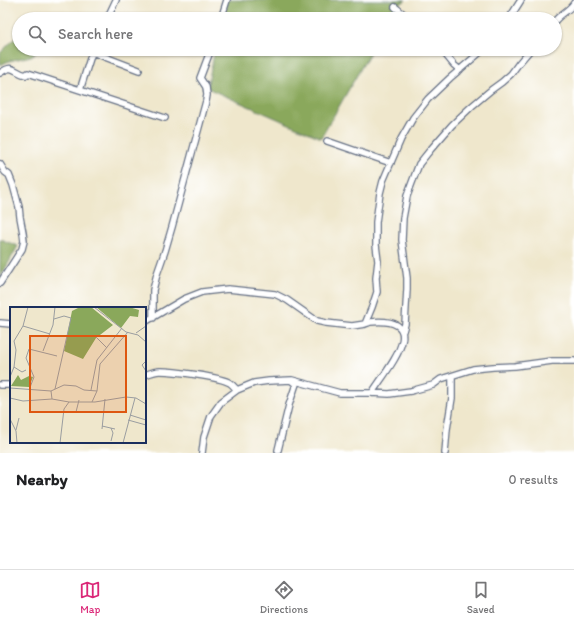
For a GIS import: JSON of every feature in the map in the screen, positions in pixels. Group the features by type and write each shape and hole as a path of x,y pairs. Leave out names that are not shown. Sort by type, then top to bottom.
{"street":[{"path":"110,12 116,0"},
{"path":"223,12 227,0"},
{"path":"513,12 521,0"},
{"path":"562,14 574,3"},
{"path":"395,7 401,12"},
{"path":"80,90 91,56"},
{"path":"107,56 139,70"},
{"path":"154,318 153,290 206,102 206,87 200,78 208,56"},
{"path":"447,56 460,70"},
{"path":"365,324 377,292 376,278 378,261 376,222 383,181 401,139 413,118 428,99 476,56"},
{"path":"372,393 380,379 391,365 403,337 407,278 402,240 403,218 407,196 419,164 430,149 452,125 472,106 511,74 525,56"},
{"path":"0,73 6,69 12,69 26,75 28,73 165,118"},
{"path":"327,141 391,162"},
{"path":"0,164 9,175 13,185 19,207 24,241 22,249 0,283"},
{"path":"146,322 184,299 202,292 228,289 275,294 287,300 317,320 326,323 352,326 374,321 390,322 396,325 403,332"},
{"path":"0,323 10,324"},
{"path":"202,453 204,437 211,416 221,402 237,390 254,383 292,380 340,393 389,394 411,391 433,385 441,379 473,369 493,366 515,366 552,361 574,361"},
{"path":"146,375 159,371 200,376 230,383 237,390"},
{"path":"445,453 452,398 452,376"},
{"path":"278,450 289,405 296,384 292,380"}],"green space":[{"path":"226,0 406,0 395,8 393,12 223,12"},
{"path":"12,41 12,56 31,56 9,61 0,65 0,53"},
{"path":"214,56 368,56 321,138 207,88"},
{"path":"0,239 18,246 0,278"}]}
